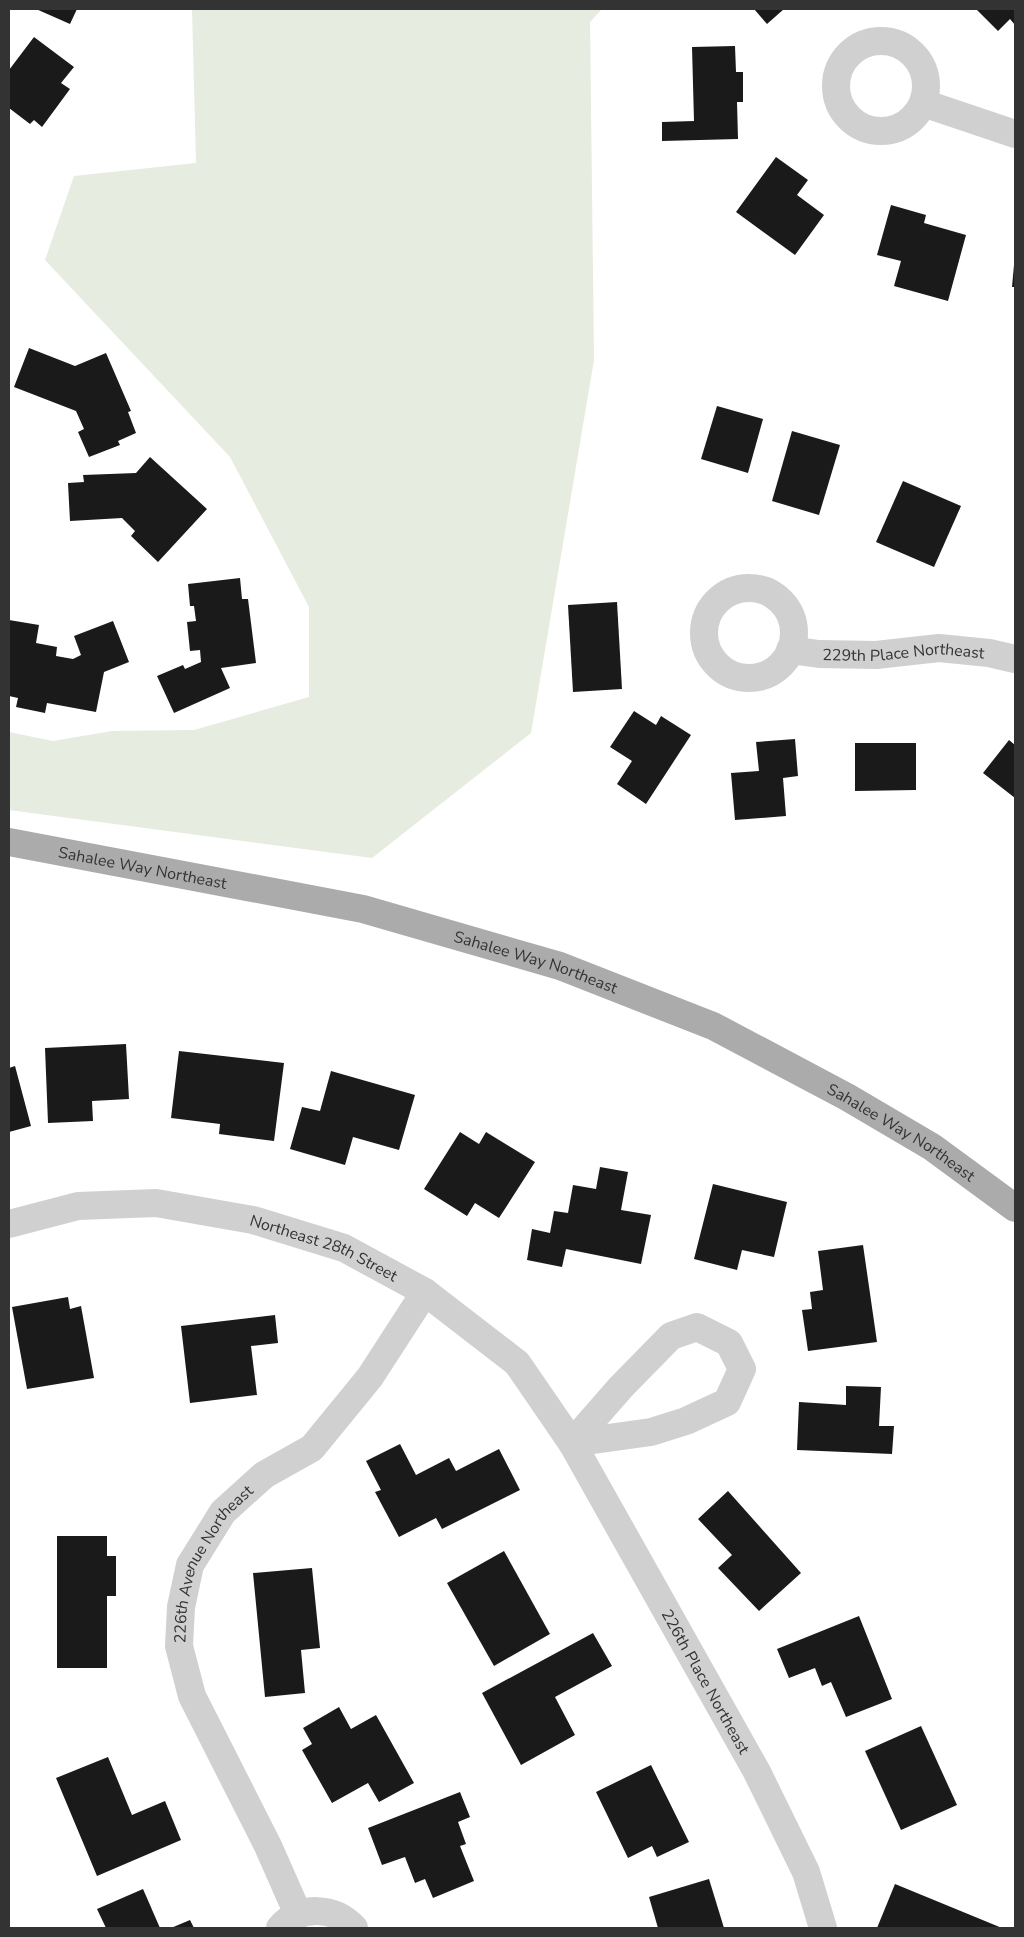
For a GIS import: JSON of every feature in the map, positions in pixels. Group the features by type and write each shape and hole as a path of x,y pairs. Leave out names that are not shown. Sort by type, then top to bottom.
{"main road":[{"name":"Sahalee Way Northeast","path":"9,842 363,909 560,966 713,1026 738,1039 847,1097 932,1147 1015,1208"}],"street":[{"path":"923,103 1015,134"},
{"name":"229th Place Northeast","path":"790,650 819,654 876,655 939,648 990,653 1015,659"},
{"name":"Northeast 28th Street","path":"9,1224 78,1206 156,1203 253,1220 344,1248 425,1292 517,1363 572,1443"},
{"name":"226th Avenue Northeast","path":"354,1928 341,1917 327,1912 312,1910 289,1921 268,1846 192,1696 179,1646 181,1607 190,1565 223,1512 264,1475 312,1448 370,1377 425,1292"},
{"path":"697,1327 729,1343 742,1369 727,1402 686,1421 651,1432 572,1443 621,1387 671,1336 697,1327"},
{"name":"226th Place Northeast","path":"572,1443 757,1772 806,1872 823,1928"}],"shaded area":[{"path":"192,9 602,9 590,22 594,360 531,733 372,858 9,810 9,732 53,741 112,731 194,730 309,697 309,607 230,457 45,260 74,176 196,163"}],"building":[{"path":"36,9 77,9 70,24"},
{"path":"754,9 784,9 767,24"},
{"path":"976,9 1015,9 1015,25 1010,19 998,31"},
{"path":"34,37 74,67 61,83 70,89 42,127 34,120 30,124 9,108 9,70"},
{"path":"735,46 736,72 743,72 743,102 737,102 738,139 662,141 662,122 694,121 692,47"},
{"path":"776,157 808,180 797,195 824,215 795,255 736,212"},
{"path":"891,205 926,215 924,223 966,235 948,301 894,286 901,261 877,255"},
{"path":"1014,265 1015,287 1012,287"},
{"path":"29,348 75,366 106,353 131,411 128,412 136,433 118,441 120,445 89,457 78,432 84,429 76,411 14,387"},
{"path":"717,406 763,419 748,473 701,459"},
{"path":"792,431 840,445 819,515 772,501"},
{"path":"150,457 207,509 158,562 131,536 135,531 122,518 70,521 68,483 84,482 83,475 136,473"},
{"path":"903,481 961,506 934,567 876,542"},
{"path":"240,578 242,599 248,599 256,663 221,668 230,688 174,713 157,676 183,665 185,669 201,662 200,650 190,651 187,622 196,621 194,606 190,606 188,584"},
{"path":"617,602 622,689 573,692 568,605"},
{"path":"9,620 39,625 36,643 57,647 56,656 73,659 81,655 74,636 113,621 129,662 104,672 96,712 47,703 45,713 16,707 18,698 9,696"},
{"path":"634,711 656,725 661,716 691,735 646,804 617,784 632,761 610,747"},
{"path":"795,739 798,776 783,778 786,816 735,820 731,773 759,771 756,742"},
{"path":"1009,740 1015,745 1015,798 983,773"},
{"path":"855,743 916,743 916,790 855,791"},
{"path":"126,1044 129,1099 92,1101 93,1121 48,1123 45,1048"},
{"path":"179,1051 284,1063 274,1141 219,1134 220,1124 171,1118"},
{"path":"15,1066 31,1126 9,1132 9,1068"},
{"path":"331,1071 415,1095 399,1150 353,1137 345,1165 290,1149 302,1107 320,1111"},
{"path":"460,1132 479,1144 486,1132 535,1162 499,1218 475,1203 467,1216 424,1189"},
{"path":"600,1167 628,1172 621,1210 651,1215 641,1264 566,1249 562,1267 527,1260 532,1229 550,1233 554,1211 568,1213 573,1185 596,1189"},
{"path":"713,1184 787,1202 774,1257 742,1250 737,1270 694,1259"},
{"path":"863,1245 877,1342 808,1351 802,1310 812,1309 810,1292 823,1290 818,1251"},
{"path":"68,1297 70,1309 81,1306 94,1378 27,1389 12,1307"},
{"path":"275,1315 278,1343 251,1346 257,1395 190,1403 181,1326"},
{"path":"846,1386 881,1387 879,1426 894,1426 892,1454 797,1450 799,1402 846,1405"},
{"path":"400,1444 416,1475 449,1458 456,1471 499,1449 520,1490 442,1529 436,1518 399,1537 375,1492 381,1490 366,1461"},
{"path":"728,1491 801,1573 759,1611 718,1568 732,1555 698,1519"},
{"path":"57,1536 107,1536 107,1556 116,1556 116,1596 107,1596 107,1668 57,1668"},
{"path":"504,1551 550,1634 494,1666 447,1583"},
{"path":"312,1568 320,1648 301,1650 305,1693 265,1697 253,1573"},
{"path":"859,1616 892,1699 846,1717 831,1682 822,1686 815,1668 789,1678 777,1649"},
{"path":"593,1633 612,1666 555,1697 575,1735 521,1765 482,1693"},
{"path":"339,1707 351,1729 376,1715 414,1783 379,1802 368,1783 332,1803 302,1750 312,1744 303,1728"},
{"path":"921,1726 957,1805 901,1830 865,1751"},
{"path":"108,1757 132,1815 165,1801 181,1840 97,1876 56,1778"},
{"path":"651,1765 689,1842 657,1857 652,1846 628,1858 596,1792"},
{"path":"460,1792 470,1817 458,1822 466,1844 460,1846 474,1881 433,1898 425,1879 415,1883 405,1857 382,1865 368,1828"},
{"path":"709,1879 724,1928 658,1928 649,1897"},
{"path":"895,1884 1002,1928 877,1928"},
{"path":"143,1889 160,1928 106,1928 97,1909"},
{"path":"190,1920 194,1928 171,1928"}]}
